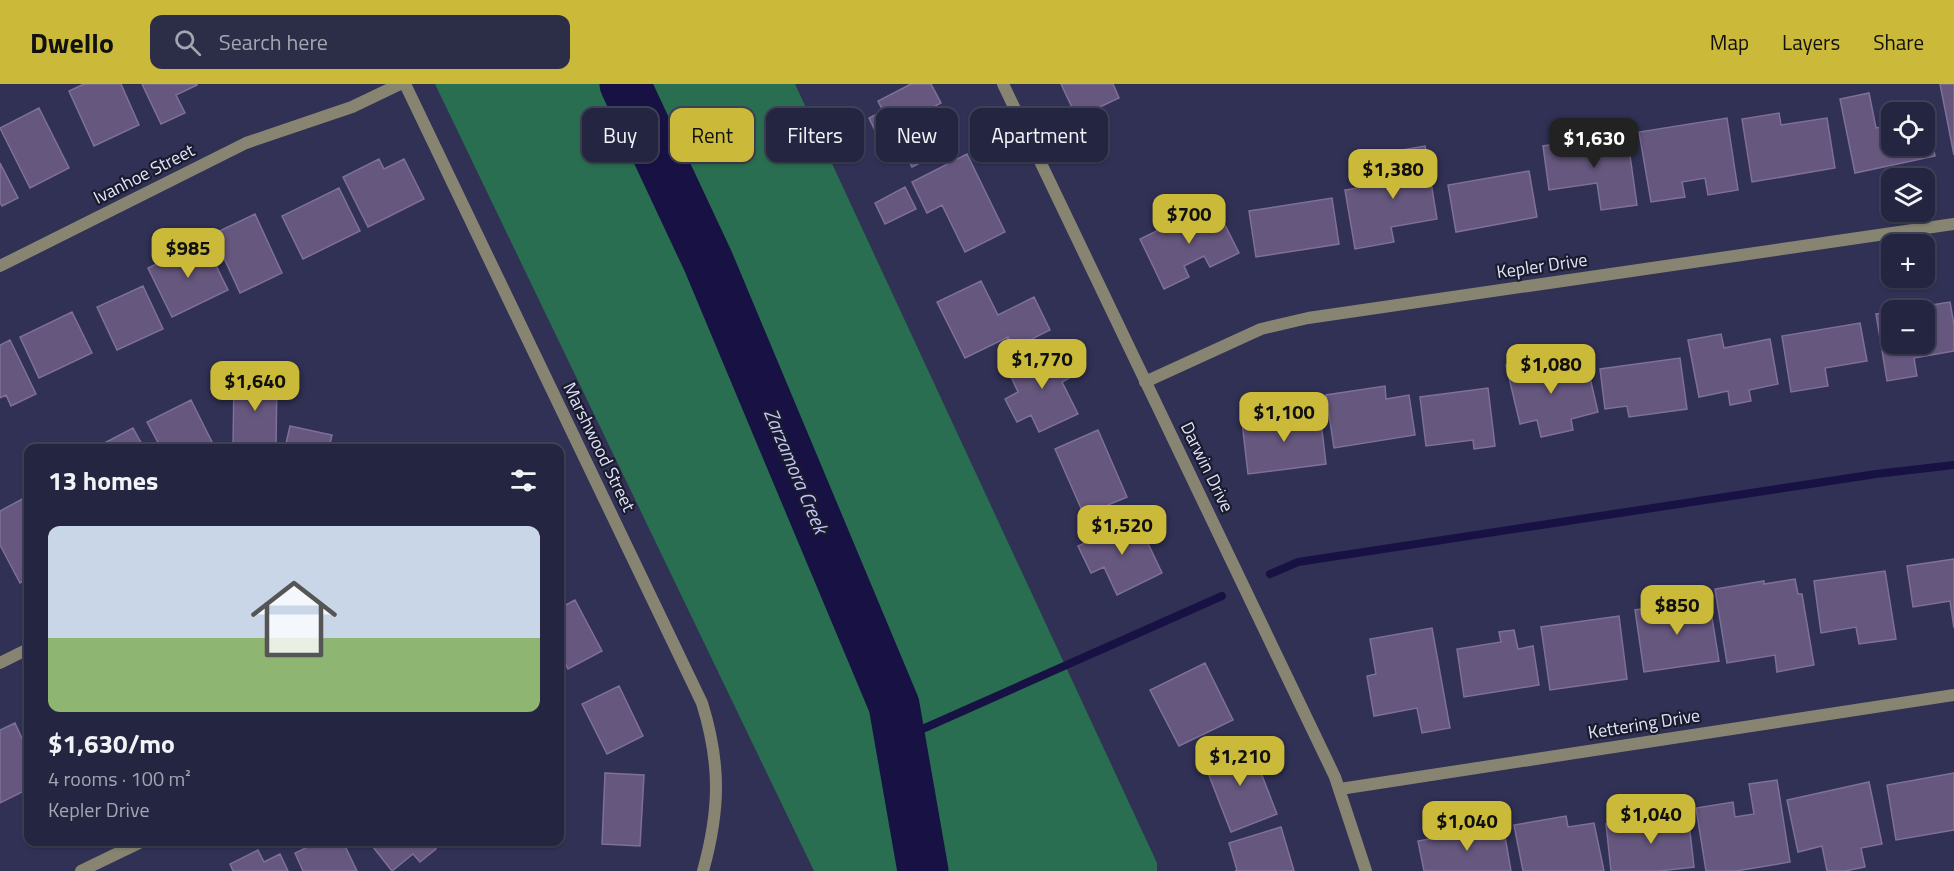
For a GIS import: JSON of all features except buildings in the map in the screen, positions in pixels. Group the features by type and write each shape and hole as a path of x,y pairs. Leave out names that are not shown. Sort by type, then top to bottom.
{"street":[{"name":"Ivanhoe Street","path":"0,266 246,143 352,107 400,84"},
{"name":"Marshwood Street","path":"405,84 702,703 714,747 718,784 712,837 703,871"},
{"name":"Darwin Drive","path":"1003,84 1340,789 1366,871"},
{"name":"Kepler Drive","path":"1146,382 1261,329 1308,318 1954,224"},
{"path":"0,663 24,651"},
{"name":"Kettering Drive","path":"1340,789 1954,695"},
{"path":"81,871 133,846"}],"green space":[{"path":"435,84 795,84 806,108 766,108 766,162 831,162 1157,863 1157,871 814,871"}],"waterway":[{"name":"Zarzamora Creek","path":"625,84 708,261 894,705 923,871"},
{"path":"1270,574 1298,562 1876,474 1954,465"},
{"path":"900,739 1222,596"}]}
